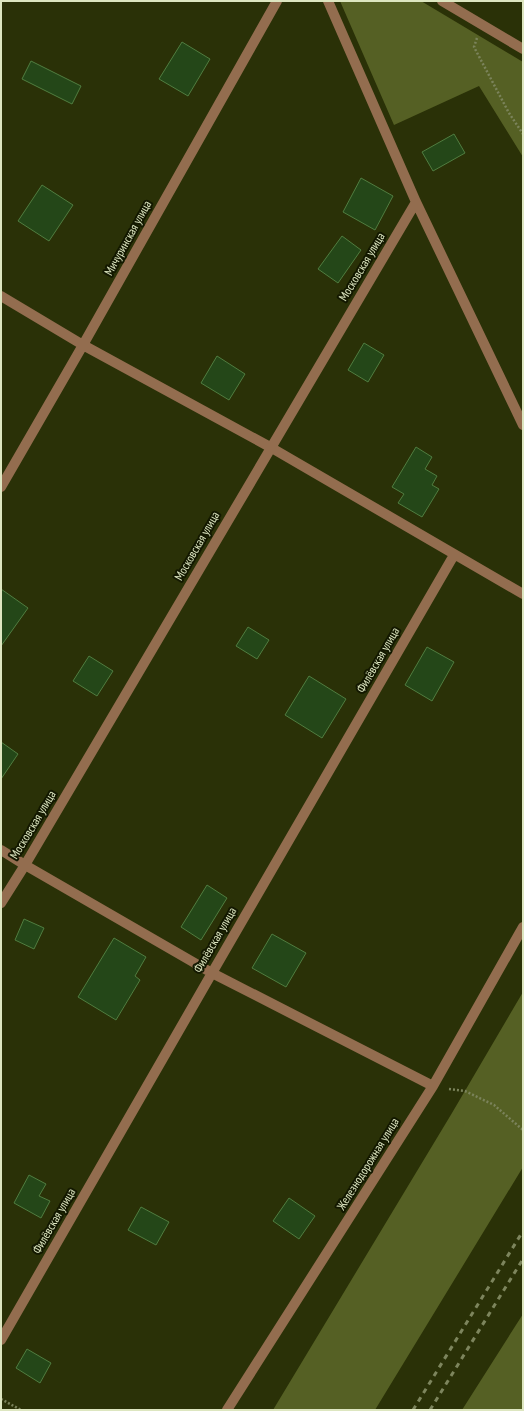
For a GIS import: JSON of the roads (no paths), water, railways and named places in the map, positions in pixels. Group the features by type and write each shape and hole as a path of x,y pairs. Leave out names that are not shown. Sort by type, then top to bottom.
{"street":[{"name":"Мичуринская улица","path":"1,487 277,1"},
{"path":"328,1 416,202 523,425"},
{"path":"442,1 523,49"},
{"name":"Московская улица","path":"1,903 25,865 270,447 416,202"},
{"path":"1,296 83,345 270,447 523,594"},
{"name":"Филёвская улица","path":"1,1340 454,555"},
{"path":"1,850 212,972 433,1086"},
{"name":"Железнодорожная улица","path":"227,1410 433,1086 523,927"}],"railway":[{"path":"413,1410 523,1231"},
{"path":"430,1410 523,1259"}]}
